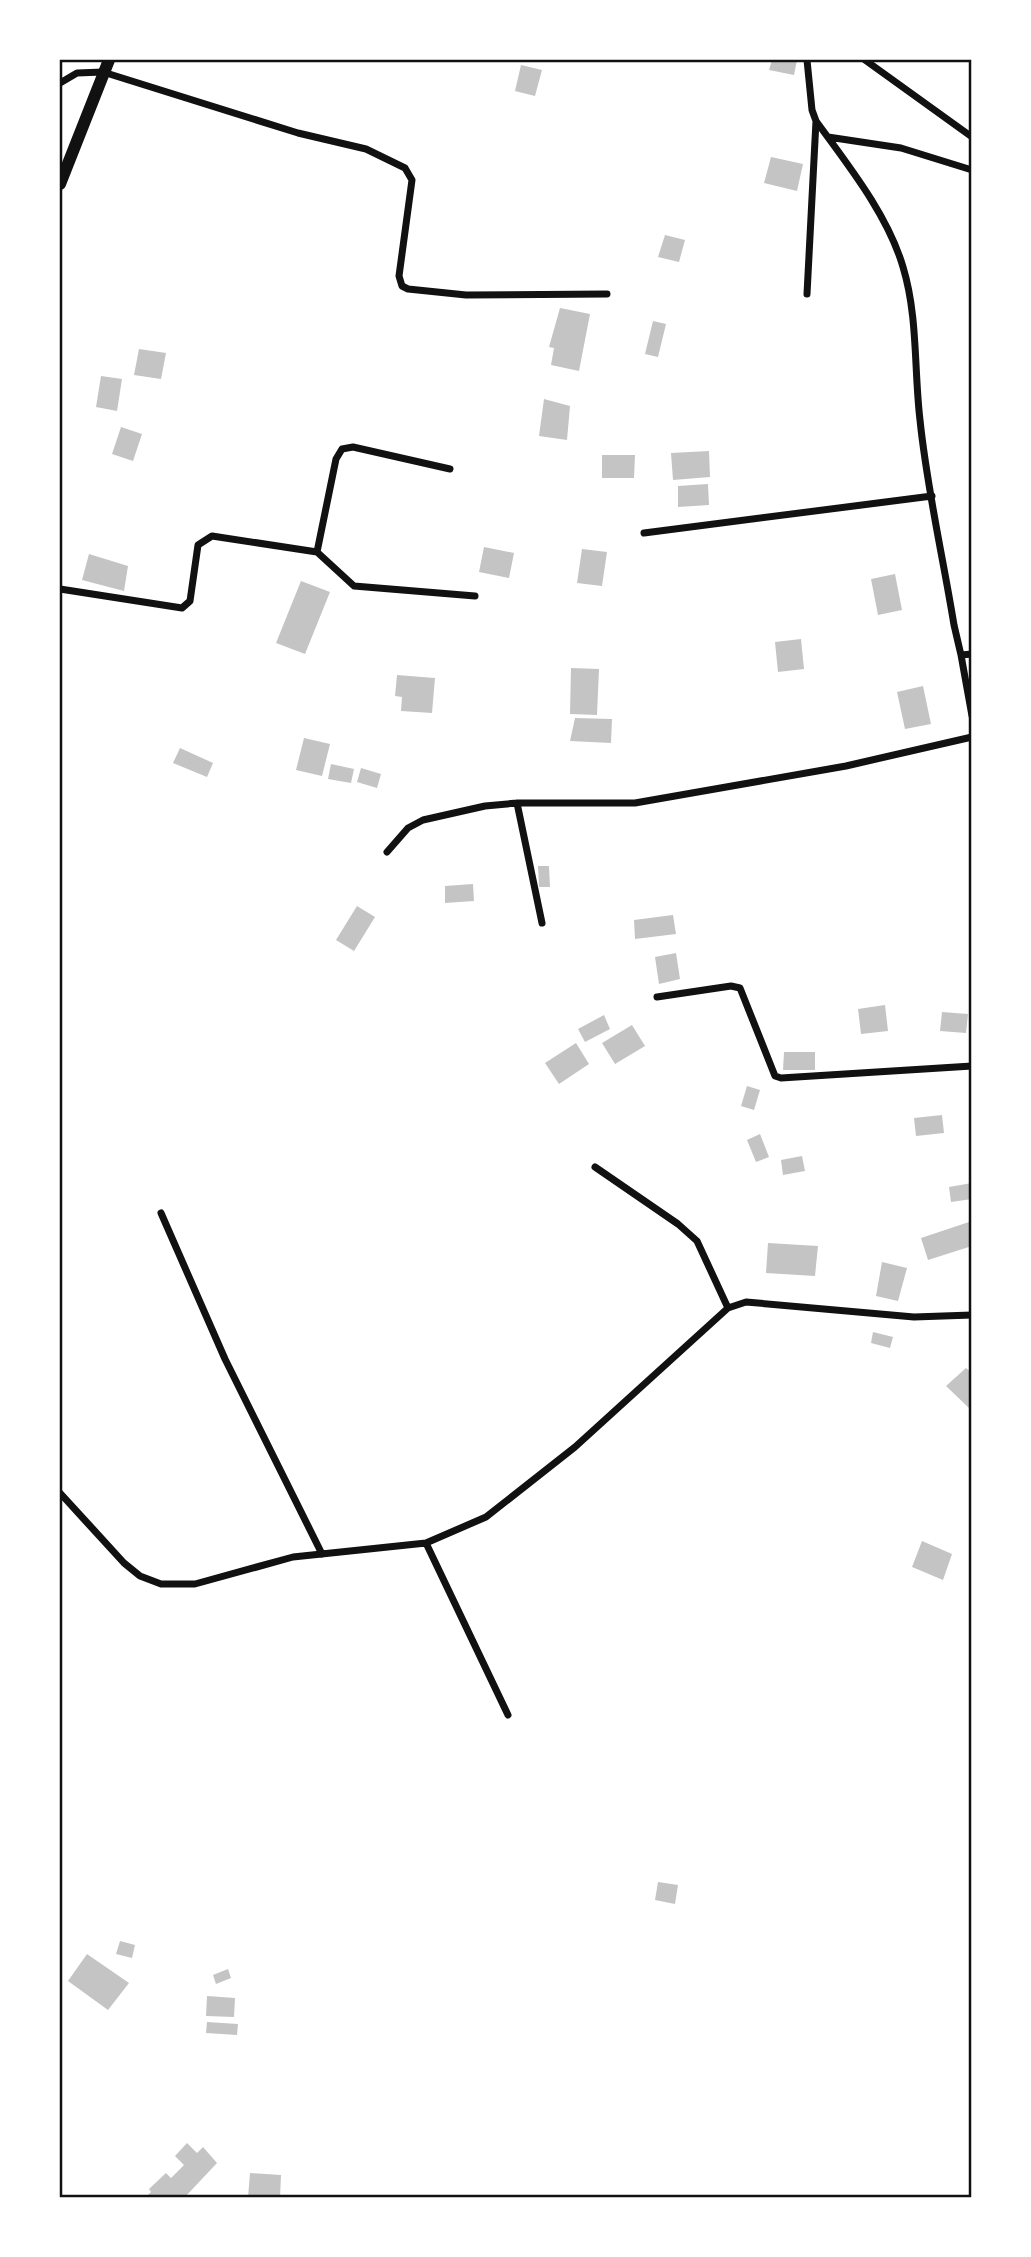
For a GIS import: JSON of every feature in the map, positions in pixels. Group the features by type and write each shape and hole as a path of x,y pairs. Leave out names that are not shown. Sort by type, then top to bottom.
{"street":[{"path":"60,184 109,60"},
{"path":"807,60 812,110 816,121 892,237 903,266 914,324 914,370 932,496 971,716"},
{"path":"864,60 971,136"},
{"path":"60,83 77,74 103,72 299,133 366,149 405,168 412,180 399,276 402,286 408,289 466,295 607,293"},
{"path":"807,294 816,121"},
{"path":"828,137 901,148 971,170"},
{"path":"317,552 336,459 342,449 354,447 450,469"},
{"path":"644,533 932,496"},
{"path":"60,589 182,608 190,601 198,545 212,536 317,552 354,586 475,596"},
{"path":"961,655 971,654"},
{"path":"387,852 408,828 423,820 485,806 517,803 635,803 833,768 971,737"},
{"path":"517,803 542,923"},
{"path":"657,998 731,986 740,988 775,1076 781,1078 971,1066"},
{"path":"595,1167 678,1224 697,1241 728,1308"},
{"path":"161,1213 225,1359 322,1553"},
{"path":"60,1493 124,1563 140,1576 161,1584 195,1584 293,1557 426,1544 486,1517 575,1447 728,1308 746,1302 914,1317 971,1314"},
{"path":"426,1544 508,1716"}],"building":[{"path":"772,60 797,60 794,75 769,70"},
{"path":"521,65 542,70 535,96 515,91"},
{"path":"771,157 803,164 797,191 764,183"},
{"path":"665,235 685,240 679,262 658,257"},
{"path":"560,308 590,314 579,371 551,365 554,348 549,347"},
{"path":"653,321 666,324 658,357 645,354"},
{"path":"139,349 166,353 161,379 134,375"},
{"path":"101,376 122,379 117,411 96,407"},
{"path":"544,399 570,406 567,440 539,436"},
{"path":"121,427 142,434 133,461 112,454"},
{"path":"709,451 710,477 673,480 671,453"},
{"path":"602,455 635,455 634,478 602,478"},
{"path":"708,484 709,505 678,507 678,486"},
{"path":"484,547 514,553 509,578 479,572"},
{"path":"582,549 607,552 602,586 577,583"},
{"path":"89,554 128,566 124,591 82,580"},
{"path":"895,574 902,610 878,615 871,579"},
{"path":"301,581 330,592 305,654 276,643"},
{"path":"801,639 804,669 778,672 775,642"},
{"path":"571,668 599,669 597,715 570,714"},
{"path":"397,675 435,678 432,713 401,711 402,697 395,696"},
{"path":"923,686 931,724 905,729 897,692"},
{"path":"575,718 612,719 611,743 570,741"},
{"path":"304,738 330,744 322,776 296,770"},
{"path":"180,748 213,763 207,777 173,763"},
{"path":"331,764 354,769 351,783 328,779"},
{"path":"361,768 381,774 377,788 357,782"},
{"path":"538,866 549,866 550,887 539,887"},
{"path":"473,884 474,901 445,903 445,886"},
{"path":"357,906 375,917 354,951 336,940"},
{"path":"673,915 676,934 635,939 634,920"},
{"path":"676,953 680,979 659,984 655,957"},
{"path":"885,1005 888,1031 861,1034 858,1009"},
{"path":"942,1012 968,1014 966,1033 940,1031"},
{"path":"604,1015 610,1029 585,1042 578,1029"},
{"path":"632,1025 645,1046 615,1064 602,1043"},
{"path":"576,1043 589,1064 559,1084 545,1063"},
{"path":"784,1052 815,1052 815,1070 783,1070"},
{"path":"747,1086 760,1090 754,1110 741,1106"},
{"path":"942,1115 944,1133 916,1136 914,1118"},
{"path":"760,1134 769,1157 756,1162 747,1140"},
{"path":"802,1156 805,1171 783,1175 781,1160"},
{"path":"972,1183 972,1199 951,1202 949,1187"},
{"path":"972,1221 972,1246 928,1260 921,1238"},
{"path":"768,1243 818,1246 815,1276 766,1273"},
{"path":"882,1262 907,1268 898,1301 876,1296"},
{"path":"873,1332 893,1337 890,1348 871,1343"},
{"path":"966,1368 972,1373 972,1405 969,1408 946,1386"},
{"path":"922,1541 952,1554 943,1580 912,1567"},
{"path":"658,1882 678,1885 675,1904 655,1900"},
{"path":"120,1941 135,1945 132,1958 116,1954"},
{"path":"87,1954 129,1983 108,2010 68,1981"},
{"path":"228,1969 231,1978 216,1984 213,1975"},
{"path":"207,1996 235,1998 234,2017 206,2016"},
{"path":"207,2022 238,2024 237,2035 206,2033"},
{"path":"187,2143 197,2153 203,2147 217,2163 184,2198 145,2198 151,2192 149,2189 166,2173 171,2178 184,2165 175,2156"},
{"path":"250,2173 281,2175 280,2198 248,2198"}]}
